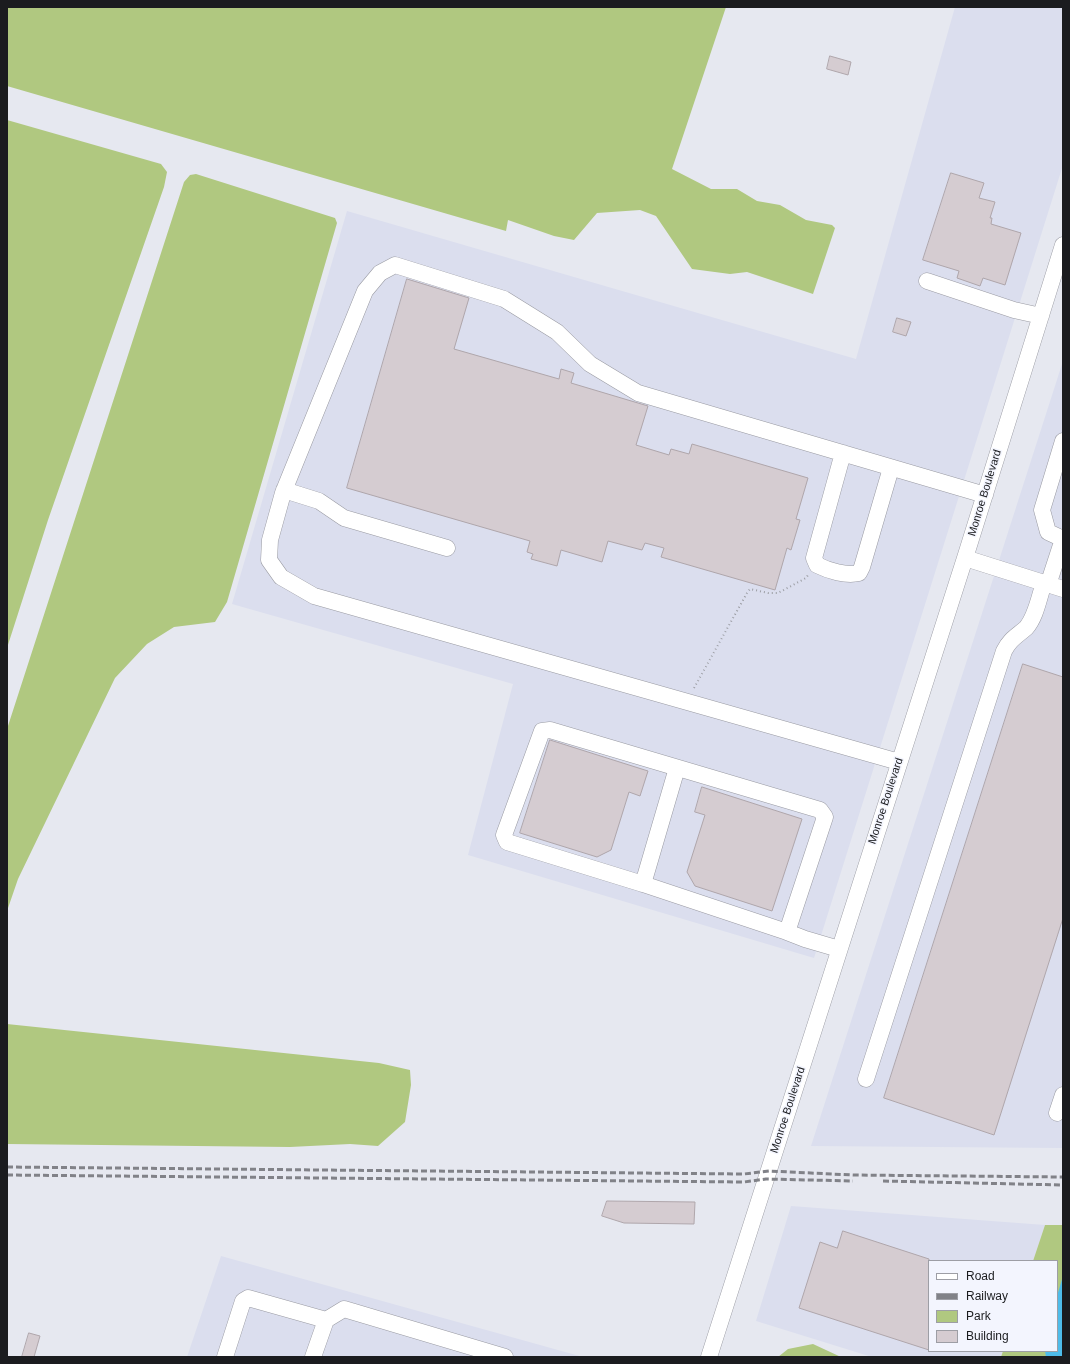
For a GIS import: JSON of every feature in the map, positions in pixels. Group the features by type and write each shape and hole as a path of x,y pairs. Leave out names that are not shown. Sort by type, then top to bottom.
{"street":[{"name":"Monroe Boulevard","path":"709,1357 965,558 1063,245"},
{"path":"899,762 314,596 281,577 268,560 270,540 284,490 365,291 380,272 395,265 504,298 557,332 590,364 638,393 985,495"},
{"path":"927,282 1014,310 1041,316"},
{"path":"866,1079 1004,651 1008,643 1026,627 1052,586 1063,539 1048,532 1042,510 1063,441"},
{"path":"843,453 814,558 817,565 824,568 851,575 859,573 891,468"},
{"path":"284,490 319,501 344,518 447,548"},
{"path":"965,558 1052,586"},
{"path":"787,932 825,817 820,810 550,730 542,731 504,836 506,842 642,884 805,939 839,949"},
{"path":"642,884 678,768"},
{"path":"1057,1114 1063,1095"},
{"path":"225,1357 243,1301 248,1298 326,1320"},
{"path":"313,1357 326,1320 344,1309 505,1357"}],"path":[{"path":"687,702 750,589 768,593 778,593 806,578 817,565"}],"shaded area":[{"path":"955,7 1063,7 1063,165 814,958 468,855 513,684 232,604 347,211 856,359"},
{"path":"1063,361 1063,1148 811,1146"},
{"path":"791,1206 1045,1225 1033,1260 928,1260 928,1352 1003,1352 1001,1357 872,1357 756,1321"},
{"path":"221,1256 583,1357 187,1357"}],"green space":[{"path":"7,7 726,7 672,169 711,189 737,189 757,201 780,205 806,220 832,225 835,228 813,294 747,272 730,274 692,269 656,216 640,210 597,213 574,240 554,236 508,220 506,231 7,86"},
{"path":"7,120 161,164 167,172 164,187 48,520 7,648"},
{"path":"196,174 335,218 337,223 227,602 215,622 174,627 147,644 115,678 18,879 7,911 7,729 184,182 190,175"},
{"path":"7,1024 379,1063 410,1070 411,1085 405,1122 378,1146 350,1144 290,1147 7,1144"},
{"path":"1045,1225 1063,1225 1063,1357 1001,1357 1003,1352 1058,1352 1058,1260 1033,1260"},
{"path":"813,1344 841,1357 778,1357 788,1349"}],"water":[{"path":"1063,1276 1063,1357 1046,1357 1045,1352 1058,1352 1058,1293"}],"building":[{"path":"830,56 851,62 848,75 827,69"},
{"path":"951,173 984,183 979,198 995,202 990,218 992,218 991,224 1021,233 1005,285 983,278 980,286 957,278 959,271 923,260"},
{"path":"407,279 469,298 454,349 559,379 561,369 574,373 571,383 648,406 636,445 669,455 671,449 689,454 692,444 808,478 796,519 800,520 791,550 787,548 775,590 661,557 664,548 645,543 642,550 608,541 602,562 561,550 557,566 531,559 533,554 527,552 530,541 347,488"},
{"path":"897,318 911,322 906,336 893,332"},
{"path":"1023,664 1063,677 1063,918 994,1135 884,1098"},
{"path":"550,740 648,771 640,796 629,792 611,850 597,857 520,833"},
{"path":"702,787 802,819 772,911 695,886 687,872 705,815 695,812"},
{"path":"607,1201 695,1202 694,1224 624,1223 602,1216"},
{"path":"843,1231 929,1259 928,1350 799,1308 820,1242 837,1248"},
{"path":"29,1333 40,1336 34,1357 22,1357"}],"railway":[{"path":"7,1167 744,1174 769,1171 853,1175 1063,1177"},
{"path":"7,1175 744,1182 766,1179 853,1181"},
{"path":"883,1181 1063,1185"}]}
